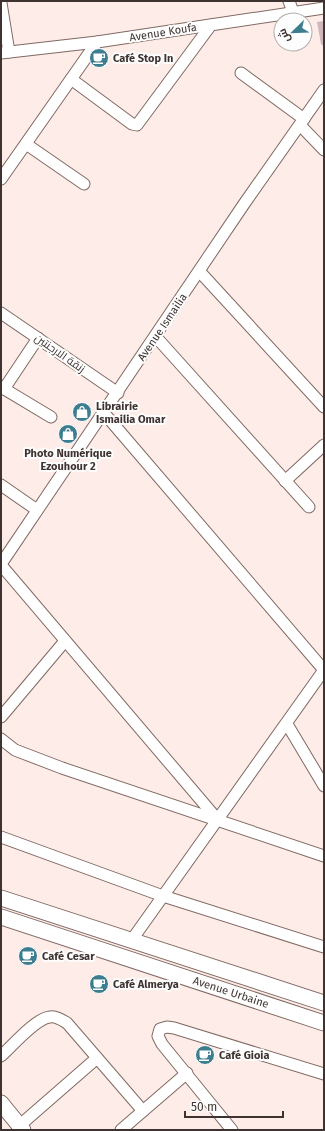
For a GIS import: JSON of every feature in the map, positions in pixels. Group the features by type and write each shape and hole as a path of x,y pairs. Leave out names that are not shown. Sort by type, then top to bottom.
{"street":[{"path":"289,1 293,12"},
{"path":"1,2 5,53"},
{"name":"Avenue Koufa","path":"293,12 324,8"},
{"name":"Avenue Koufa","path":"5,53 96,42 273,15"},
{"path":"70,80 132,124 137,125 211,25"},
{"path":"1,179 96,42"},
{"path":"240,72 302,122 324,150"},
{"name":"Avenue Ismailia","path":"1,565 324,90"},
{"path":"26,144 84,184"},
{"path":"200,272 324,407"},
{"name":"زنقة الارجنتين","path":"1,313 118,393"},
{"path":"156,337 309,507"},
{"path":"38,338 2,388 50,417"},
{"path":"104,413 324,670 132,941"},
{"path":"285,481 324,445"},
{"path":"1,485 37,510"},
{"path":"1,565 217,820"},
{"path":"1,717 65,641"},
{"path":"287,724 324,786"},
{"path":"1,739 15,750 62,768 324,856"},
{"path":"1,837 163,896 324,947"},
{"name":"Avenue Urbaine","path":"1,898 324,1003"},
{"name":"Avenue Urbaine","path":"1,917 324,1023"},
{"path":"1,1056 39,1021 50,1017 56,1017 67,1023 143,1111"},
{"path":"232,1130 159,1040 158,1032 160,1029 167,1027 174,1028 324,1074"},
{"path":"1,1105 21,1128 98,1058"},
{"path":"121,1130 186,1073"}],"building":[{"path":"324,21 324,47 321,44 317,22"}],"place":[{"name":"Café Stop In","path":"99,58"},
{"name":"Librairie Ismailia Omar","path":"82,412"},
{"name":"Photo Numérique Ezouhour 2","path":"68,434"},
{"name":"Café Cesar","path":"28,956"},
{"name":"Café Almerya","path":"99,984"},
{"name":"Café Gioia","path":"205,1055"}]}
